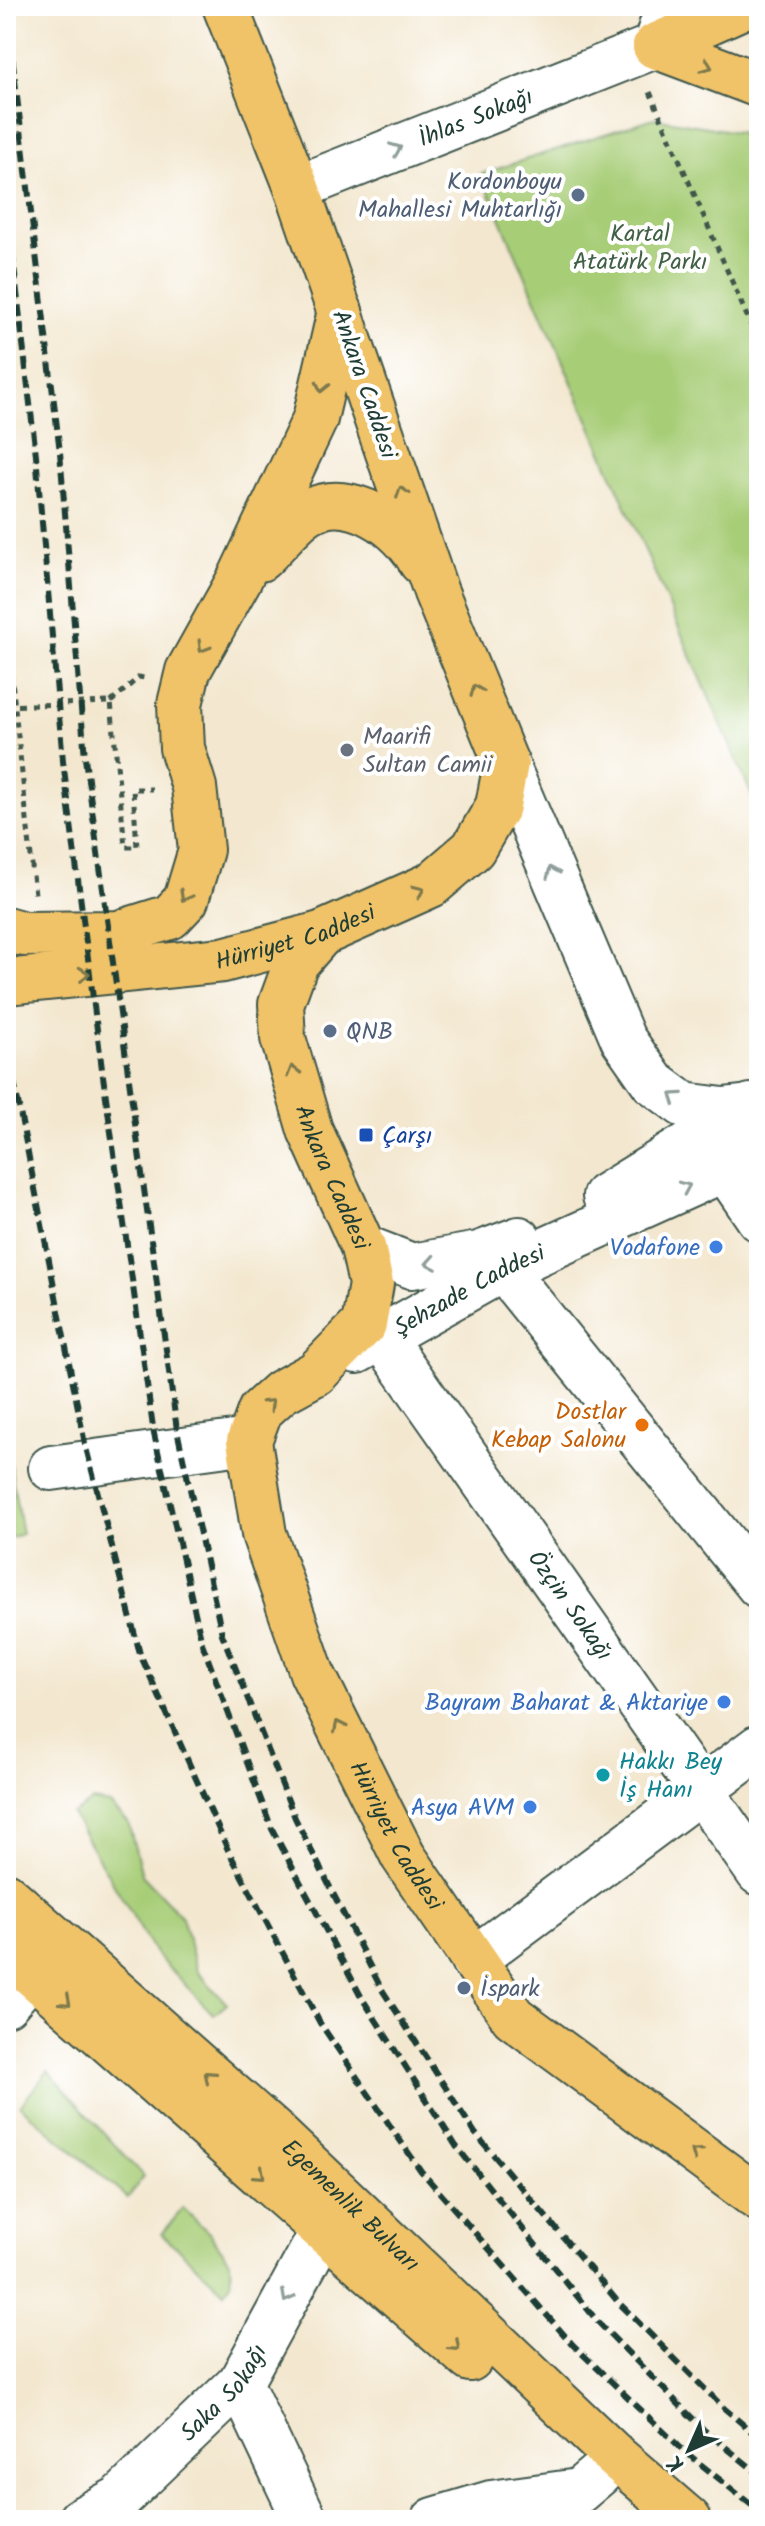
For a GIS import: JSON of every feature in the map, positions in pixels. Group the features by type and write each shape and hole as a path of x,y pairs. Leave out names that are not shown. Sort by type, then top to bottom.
{"main road":[{"name":"Ankara Caddesi","path":"225,6 297,188 436,592 506,763"},
{"path":"652,36 744,6"},
{"path":"652,36 759,85"},
{"path":"21,916 24,934 119,933 170,917 186,900 201,850 194,787 182,748 180,704 183,689 188,671 240,578 315,419 340,311"},
{"path":"240,578 309,512 331,505 351,505 370,512 414,549 436,592"},
{"name":"Hürriyet Caddesi","path":"6,982 223,960 321,934 431,885 473,849 498,806 506,763"},
{"name":"Ankara Caddesi","path":"321,934 296,963 281,1004 283,1038 310,1130 363,1247"},
{"name":"Şehzade Caddesi","path":"316,1373 364,1324 371,1284 363,1247"},
{"path":"249,1441 260,1411 281,1392 316,1373"},
{"name":"Hürriyet Caddesi","path":"249,1441 264,1534 312,1673 403,1856 513,2017 759,2199"},
{"name":"Egemenlik Bulvarı","path":"6,1895 275,2133 606,2448 689,2520"},
{"name":"Egemenlik Bulvarı","path":"15,1976 324,2229 653,2520"}],"street":[{"name":"İhlas Sokağı","path":"297,188 652,36"},
{"path":"506,763 623,1039 653,1082 684,1105 723,1110 748,1131 759,1219"},
{"name":"Ankara Caddesi","path":"363,1247 412,1266 479,1254 542,1231 633,1181 748,1131"},
{"name":"Şehzade Caddesi","path":"316,1373 748,1131"},
{"path":"503,1269 759,1586"},
{"name":"Özçin Sokağı","path":"382,1337 759,1873"},
{"path":"51,1468 249,1441"},
{"path":"473,1960 759,1747"},
{"name":"Saka Sokağı","path":"80,2520 120,2498 240,2383 324,2229"},
{"path":"240,2383 305,2520"},
{"path":"434,2520 491,2503 579,2491 599,2474"}],"path":[{"path":"652,36 759,344"},
{"path":"6,625 15,705 21,916"},
{"path":"6,706 111,702 139,677"},
{"path":"111,702 125,847 137,847 133,789 194,787"}],"green space":[{"name":"Kartal Atatürk Parkı","path":"654,118 742,133 759,167 759,812 481,174"},
{"path":"6,1441 22,1534 6,1539"},
{"path":"92,1801 110,1804 128,1822 142,1875 182,1917 197,1971 227,2004 214,2015 156,1955 72,1814"},
{"path":"48,2071 143,2176 128,2198 20,2106"},
{"path":"183,2208 209,2233 230,2261 231,2283 224,2292 162,2234"}],"railway":[{"path":"6,6 60,452 85,758 177,1430 222,1634 295,1818 381,1988 475,2133 619,2303 725,2409 759,2438"},
{"path":"6,198 36,455 63,761 102,1069 154,1434 202,1643 272,1829 362,1998 456,2146 598,2322 704,2430 759,2474"},
{"path":"6,1026 14,1082 85,1444 140,1654 228,1850 320,2023 421,2171 573,2345 683,2450 759,2511"}],"place":[{"name":"Kordonboyu Mahallesi Muhtarlığı","path":"578,195"},
{"name":"Maarifi Sultan Camii","path":"347,750"},
{"name":"QNB","path":"330,1031"},
{"name":"Çarşı","path":"366,1135"},
{"name":"Vodafone","path":"716,1247"},
{"name":"Dostlar Kebap Salonu","path":"642,1425"},
{"name":"Bayram Baharat & Aktariye","path":"724,1702"},
{"name":"Hakkı Bey İş Hanı","path":"603,1775"},
{"name":"Asya AVM","path":"530,1807"},
{"name":"İspark","path":"464,1988"}]}
